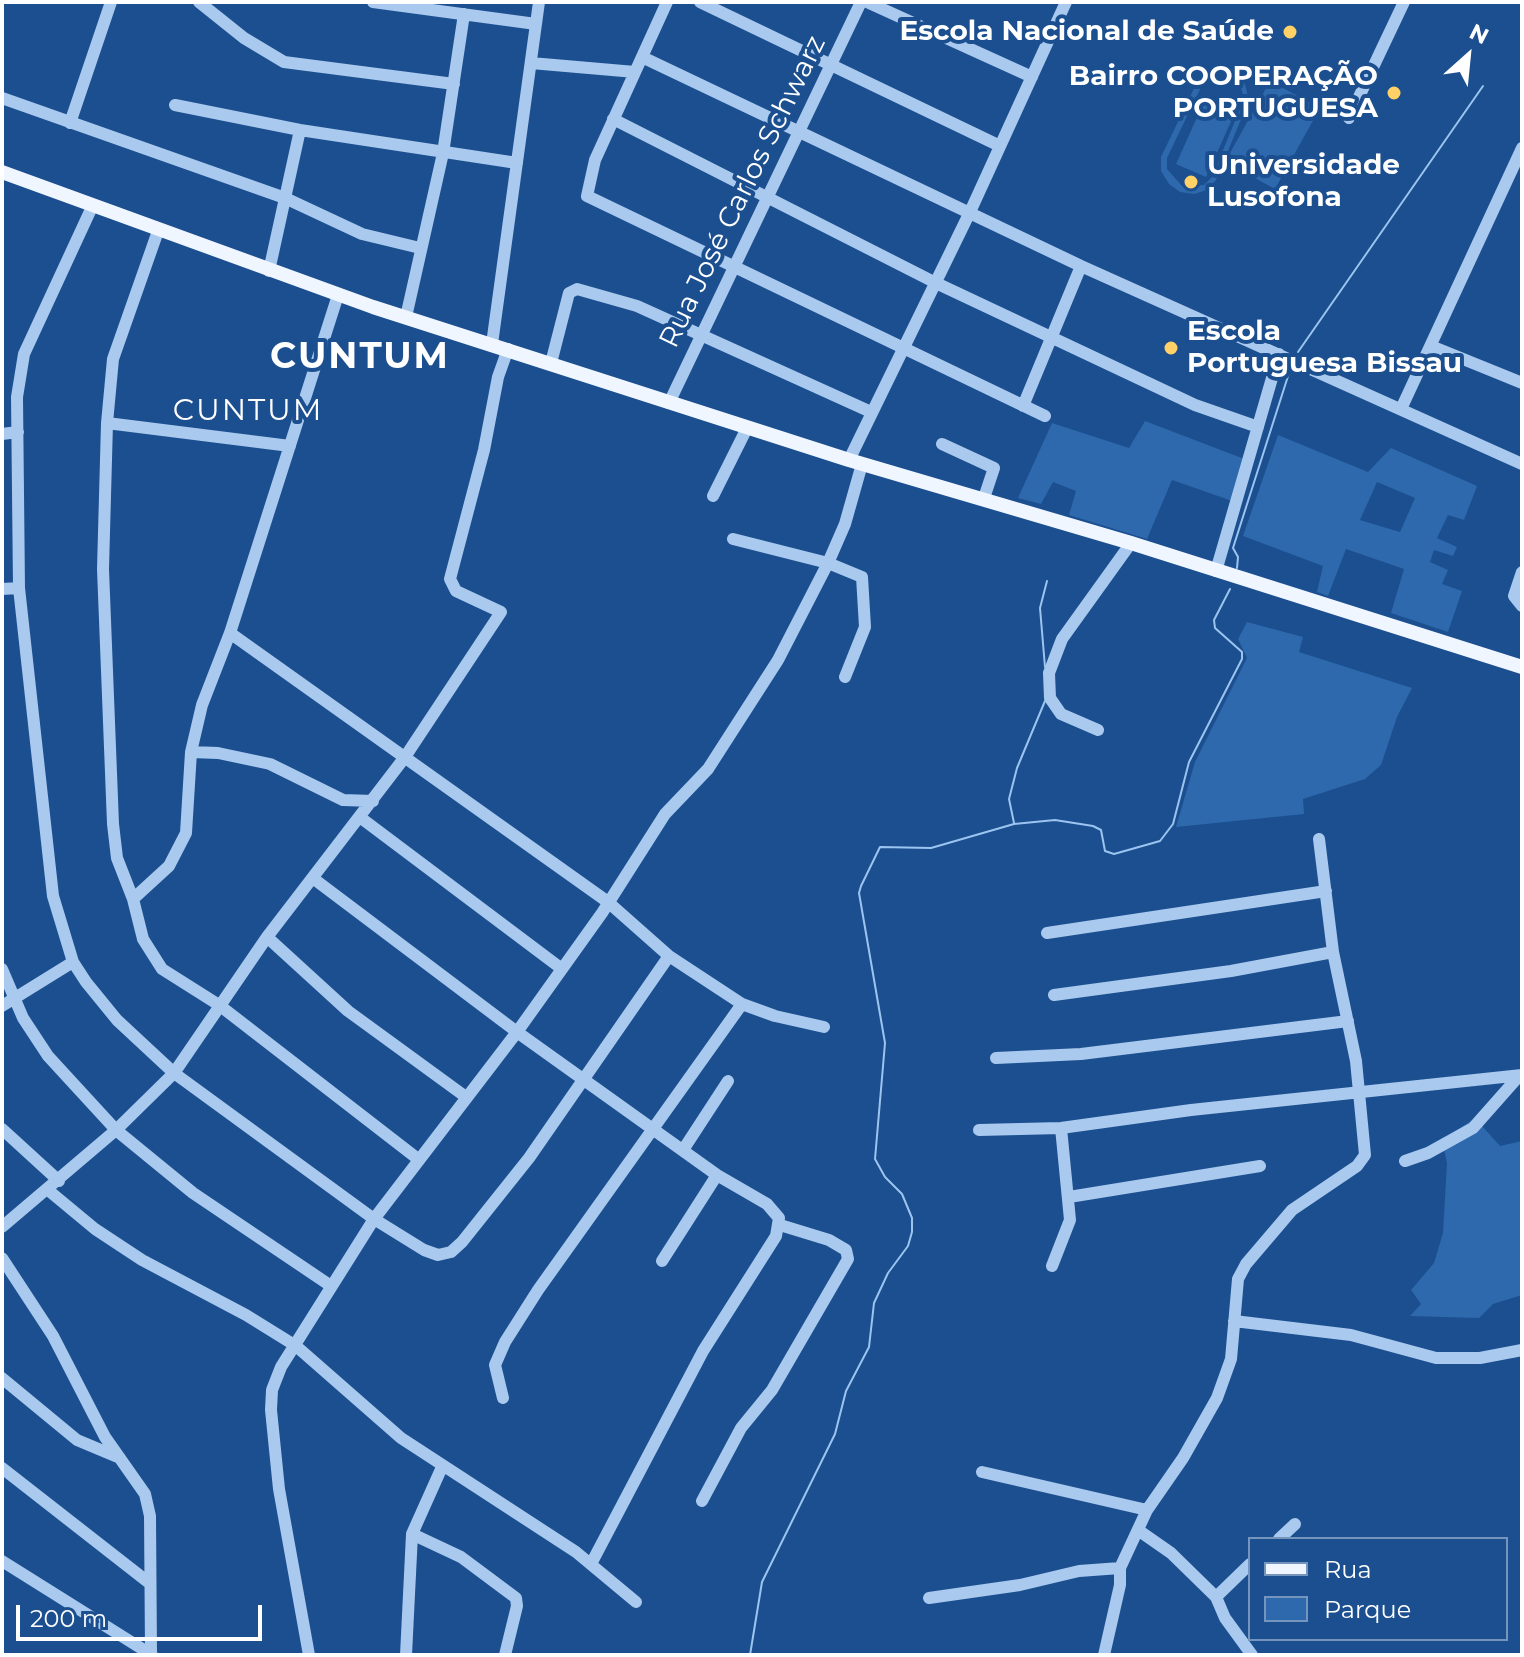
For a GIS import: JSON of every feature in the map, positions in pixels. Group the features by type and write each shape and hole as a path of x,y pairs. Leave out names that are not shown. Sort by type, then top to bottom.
{"main road":[{"path":"2,172 338,295 669,403 1522,666"}],"street":[{"path":"70,123 111,2"},
{"path":"199,2 244,38 284,62 454,84"},
{"path":"373,2 536,24"},
{"path":"492,344 539,2"},
{"path":"667,2 595,160 587,196 1045,416"},
{"path":"700,2 1000,146"},
{"name":"Rua José Carlos Schwarz","path":"669,403 732,265 768,198 861,2"},
{"path":"867,2 1032,77"},
{"path":"1349,118 1404,2"},
{"path":"309,1655 279,1489 271,1410 276,1379 374,1219 517,1032 665,814 708,769 765,680 828,563 845,524 855,462 871,412 970,212 1032,77 1060,4"},
{"path":"406,317 443,153 464,14"},
{"path":"642,57 1081,266 1522,464"},
{"path":"531,63 635,72"},
{"path":"2,98 285,198 362,234 420,248"},
{"path":"175,105 300,130 517,163"},
{"path":"613,119 936,283 1195,405 1258,427"},
{"path":"269,271 300,130"},
{"path":"1401,409 1522,148"},
{"path":"92,207 18,373 19,588 53,896 73,962 117,1020 174,1073 374,1219 424,1250 438,1255 451,1252 529,1158 669,956"},
{"path":"158,231 113,359 107,423 103,569 117,858 133,899 143,939 162,969 219,1005 418,1159"},
{"path":"1023,406 1081,266"},
{"path":"551,363 572,289 615,298 871,412"},
{"path":"133,899 159,878 178,854 186,833 191,752 202,705 230,633 338,295"},
{"path":"1431,346 1522,383"},
{"path":"2,1227 116,1130 174,1073 267,937 405,757 501,612 456,591 450,579 487,436 498,377 508,349"},
{"path":"1216,571 1279,354"},
{"path":"107,423 290,446"},
{"path":"713,496 747,428"},
{"path":"2,434 18,432"},
{"path":"942,444 994,468 984,498"},
{"path":"733,539 828,563 855,572 865,582 865,627 845,677"},
{"path":"1098,730 1061,714 1050,698 1049,673 1062,639 1131,543"},
{"path":"1522,572 1514,596 1522,606"},
{"path":"2,589 19,588"},
{"path":"230,633 608,902 669,956 742,1004 775,1016 824,1027"},
{"path":"191,752 218,753 270,764 343,800 373,801"},
{"path":"361,818 562,969"},
{"path":"1104,1655 1120,1585 1120,1568 1147,1510 1183,1458 1217,1398 1231,1359 1238,1279 1252,1255 1292,1210 1357,1166 1365,1155 1361,1093 1333,952 1319,839"},
{"path":"314,879 582,1079 717,1175 767,1204 775,1211 780,1225"},
{"path":"1047,933 1326,891"},
{"path":"267,937 348,1011 466,1097"},
{"path":"1054,995 1216,973 1333,952"},
{"path":"8,1003 73,962"},
{"path":"2,969 8,1003 48,1056 116,1130 193,1193 331,1286"},
{"path":"503,1398 495,1377 498,1354 538,1290 742,1004"},
{"path":"996,1058 1081,1054 1348,1021"},
{"path":"979,1130 1061,1128 1191,1110 1520,1076"},
{"path":"1405,1161 1428,1153 1473,1128 1520,1076"},
{"path":"683,1150 728,1081"},
{"path":"1052,1266 1069,1226 1061,1128"},
{"path":"2,1129 59,1181"},
{"path":"1069,1197 1260,1166"},
{"path":"662,1261 717,1175"},
{"path":"48,1190 116,1244 296,1346 369,1412 442,1467 591,1564 636,1602"},
{"path":"702,1501 741,1428 772,1390 848,1259 846,1250 829,1240 780,1225"},
{"path":"591,1564 703,1351 780,1225"},
{"path":"2,1258 53,1336 91,1415 148,1504 151,1654"},
{"path":"1234,1321 1351,1335 1436,1358 1480,1358 1522,1350"},
{"path":"2,1378 77,1440 120,1458"},
{"path":"406,1655 412,1534 442,1467"},
{"path":"2,1468 148,1582"},
{"path":"982,1472 1147,1510"},
{"path":"1281,1537 1295,1524"},
{"path":"1138,1530 1171,1553 1216,1597 1225,1618 1252,1655"},
{"path":"412,1534 461,1557 516,1598 517,1606 505,1655"},
{"path":"2,1561 151,1654"},
{"path":"1216,1597 1248,1566"},
{"path":"929,1598 1006,1587 1079,1571 1120,1568"}],"green space":[{"path":"1222,67 1243,77 1249,100 1216,180 1207,190 1194,194 1180,192 1169,184 1161,171 1161,157 1199,78 1209,69","holes":["1222,72 1239,80 1244,99 1212,177 1204,185 1182,186 1167,169 1167,158 1204,81"]},
{"path":"1270,81 1320,108 1275,189 1225,162"},
{"path":"1204,102 1234,115 1206,177 1176,164"},
{"path":"1145,421 1247,460 1235,502 1172,480 1147,539 1069,515 1076,491 1053,482 1041,504 1018,498 1052,423 1129,448"},
{"path":"1278,435 1368,472 1391,448 1477,486 1464,520 1448,515 1437,538 1457,547 1453,556 1434,550 1430,562 1448,570 1442,584 1462,591 1448,632 1391,613 1404,569 1346,549 1328,596 1317,592 1323,566 1243,536","holes":["1377,482 1415,498 1400,532 1360,520"]},
{"path":"1247,622 1303,637 1299,652 1412,688 1397,717 1381,765 1365,779 1303,799 1304,814 1176,827 1195,762 1247,658 1238,639"},
{"path":"1475,1118 1500,1146 1522,1141 1522,1295 1493,1304 1479,1318 1410,1316 1421,1304 1411,1290 1434,1263 1443,1233 1447,1163 1442,1140"}],"waterway":[{"path":"1298,352 1483,86"},
{"path":"1237,568 1238,557 1233,548 1289,373"},
{"path":"1045,667 1040,608 1047,581"},
{"path":"750,1655 762,1582 835,1434 846,1391 869,1347 874,1303 888,1273 908,1246 912,1232 912,1218 902,1194 885,1177 875,1159 885,1043 859,893 861,886 880,847 931,848 1014,824 1055,820 1093,826 1101,830 1105,851 1114,854 1160,841 1173,824 1189,762 1242,659 1242,652 1215,628 1214,620 1230,589"},
{"path":"1014,823 1009,799 1017,768 1045,701"}],"place":[{"name":"Escola Nacional de Saúde","path":"1290,32"},
{"name":"Bairro COOPERAÇÃO PORTUGUESA","path":"1394,93"},
{"name":"Universidade Lusofona","path":"1191,182"},
{"name":"Escola Portuguesa Bissau","path":"1171,348"}],"district":[{"name":"CUNTUM","path":"360,357"},
{"name":"CUNTUM","path":"248,411"}]}
